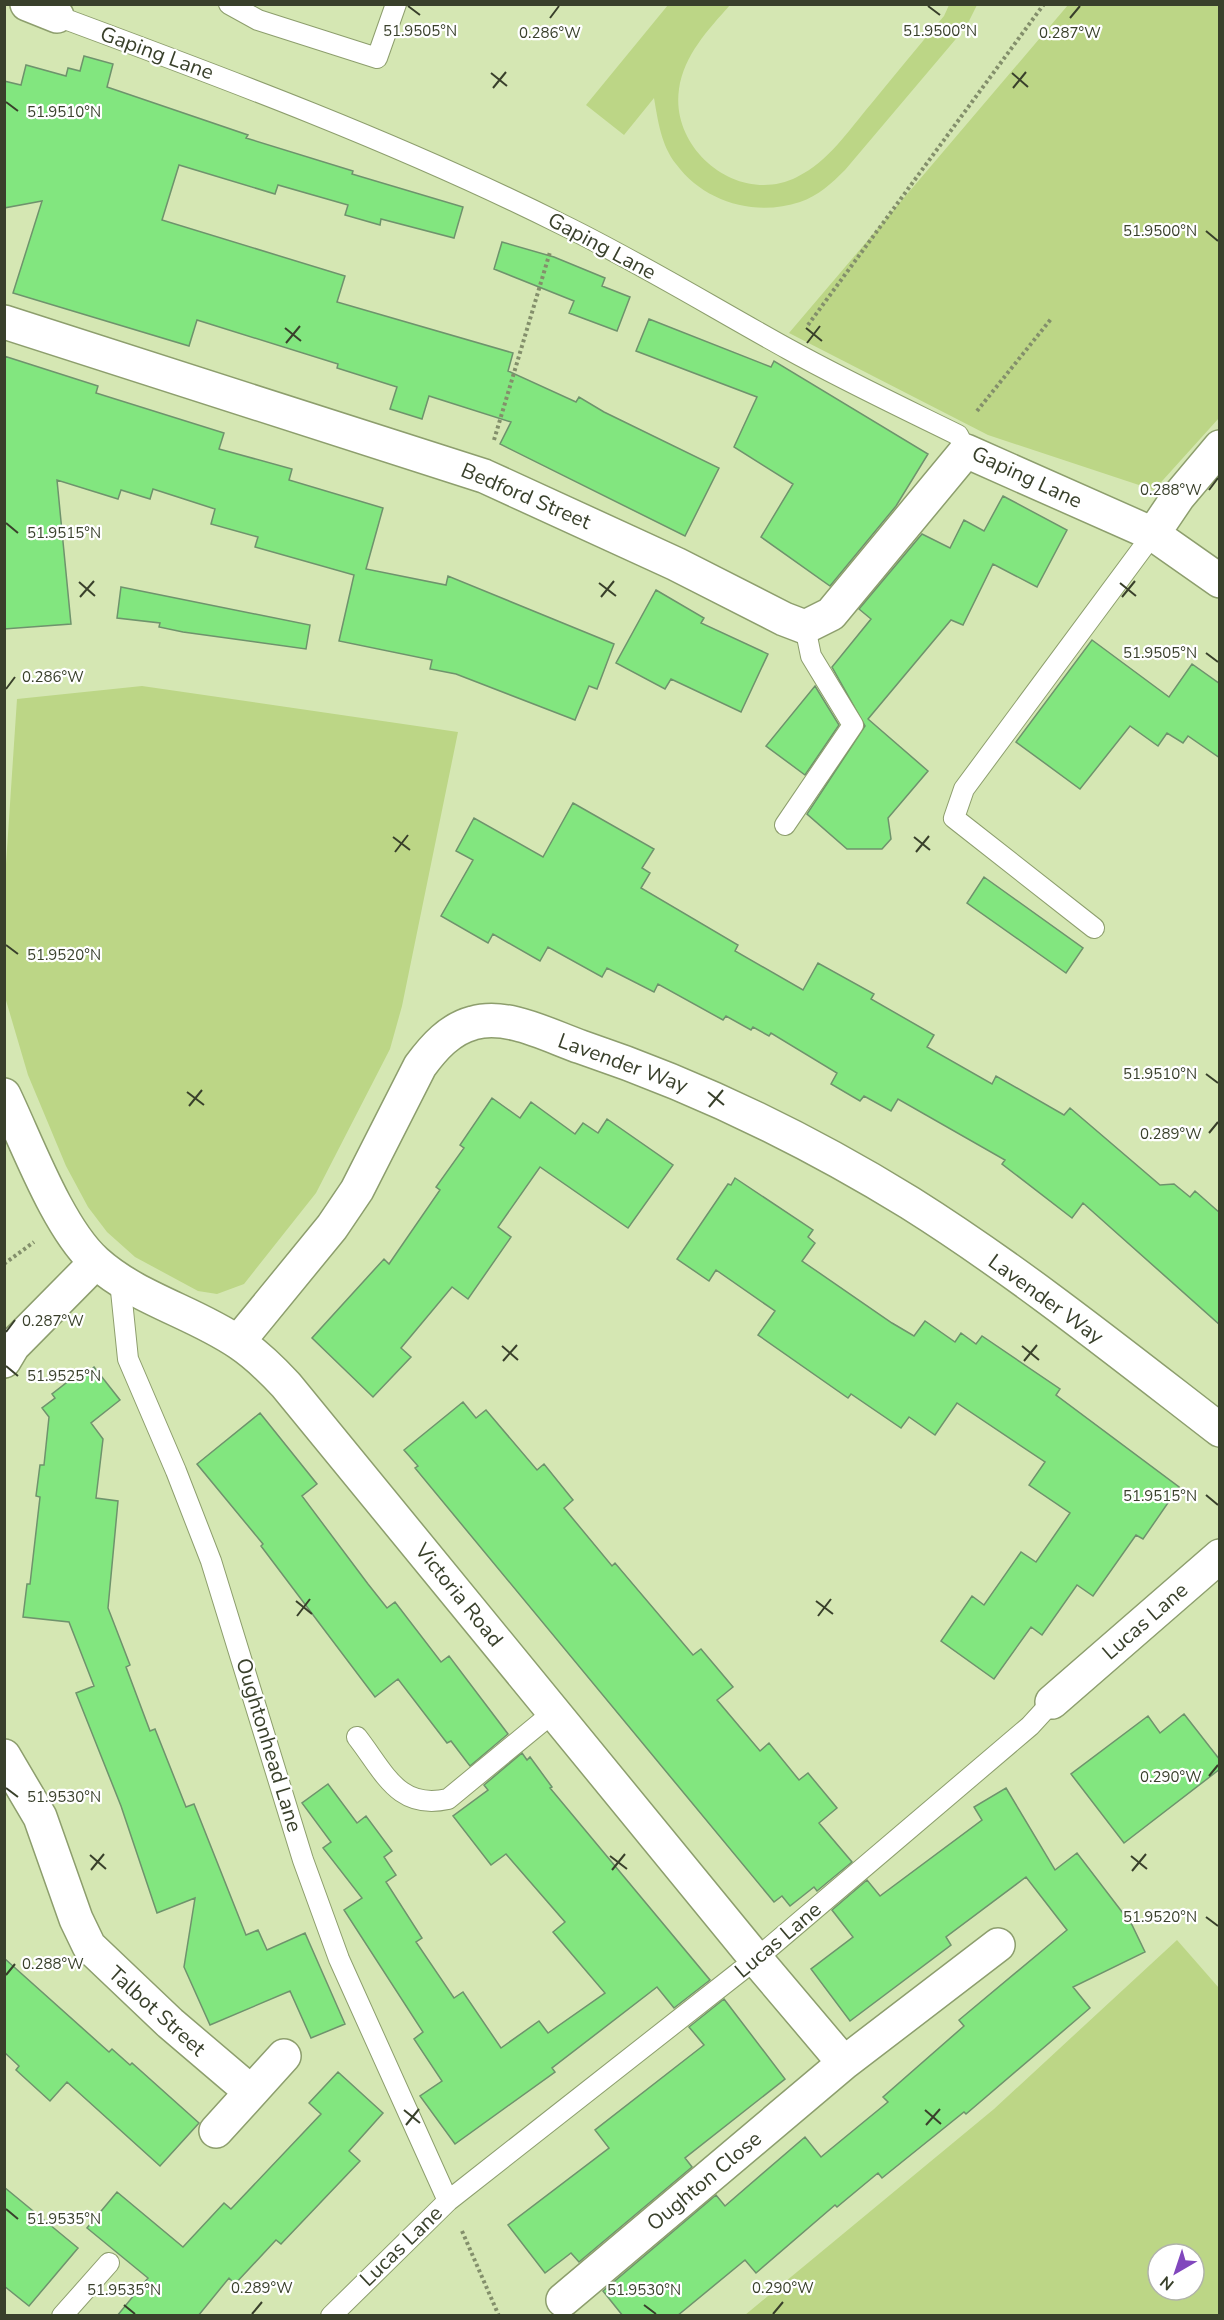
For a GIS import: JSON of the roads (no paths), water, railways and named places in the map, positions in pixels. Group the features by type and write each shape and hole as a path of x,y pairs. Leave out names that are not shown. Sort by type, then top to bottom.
{"street":[{"name":"Gaping Lane","path":"27,4 57,16"},
{"name":"Bedford Street","path":"4,322 484,476 676,564 783,620 805,627"},
{"name":"Gaping Lane","path":"962,443 1153,534 1220,581"},
{"path":"805,627 831,614 962,443"},
{"path":"1153,534 1178,497 1220,447"},
{"name":"Lavender Way","path":"238,1342 332,1227 357,1190 420,1066 432,1050 446,1036 474,1022 507,1021 622,1061 713,1097 852,1169 911,1204 1015,1276 1220,1430"},
{"path":"4,1095 65,1222 108,1271 13,1346 4,1360"},
{"name":"Victoria Road","path":"108,1271 238,1342 264,1362 286,1385 756,1959"},
{"name":"Lucas Lane","path":"1052,1702 1220,1556"},
{"name":"Talbot Street","path":"4,1756 40,1817 89,1946 170,2023 251,2092"},
{"name":"Oughton Close","path":"563,2300 844,2063 998,1945"},
{"path":"756,1959 844,2063"},
{"path":"216,2131 284,2056"}],"lane":[{"path":"229,4 258,20 377,58 396,4"},
{"name":"Gaping Lane","path":"57,16 224,78 447,171 559,222 962,443"},
{"path":"1094,928 954,818 964,789 1153,534"},
{"path":"785,825 853,725 812,656 805,627"},
{"name":"Oughtonhead Lane","path":"108,1271 128,1359 176,1471 211,1561 319,1904 339,1959 448,2201"},
{"name":"Lucas Lane","path":"331,2316 448,2201 756,1959 1030,1726 1052,1702"},
{"path":"357,1737 400,1793 416,1801 434,1802 448,1799 555,1711"},
{"path":"62,2316 109,2263"}]}
